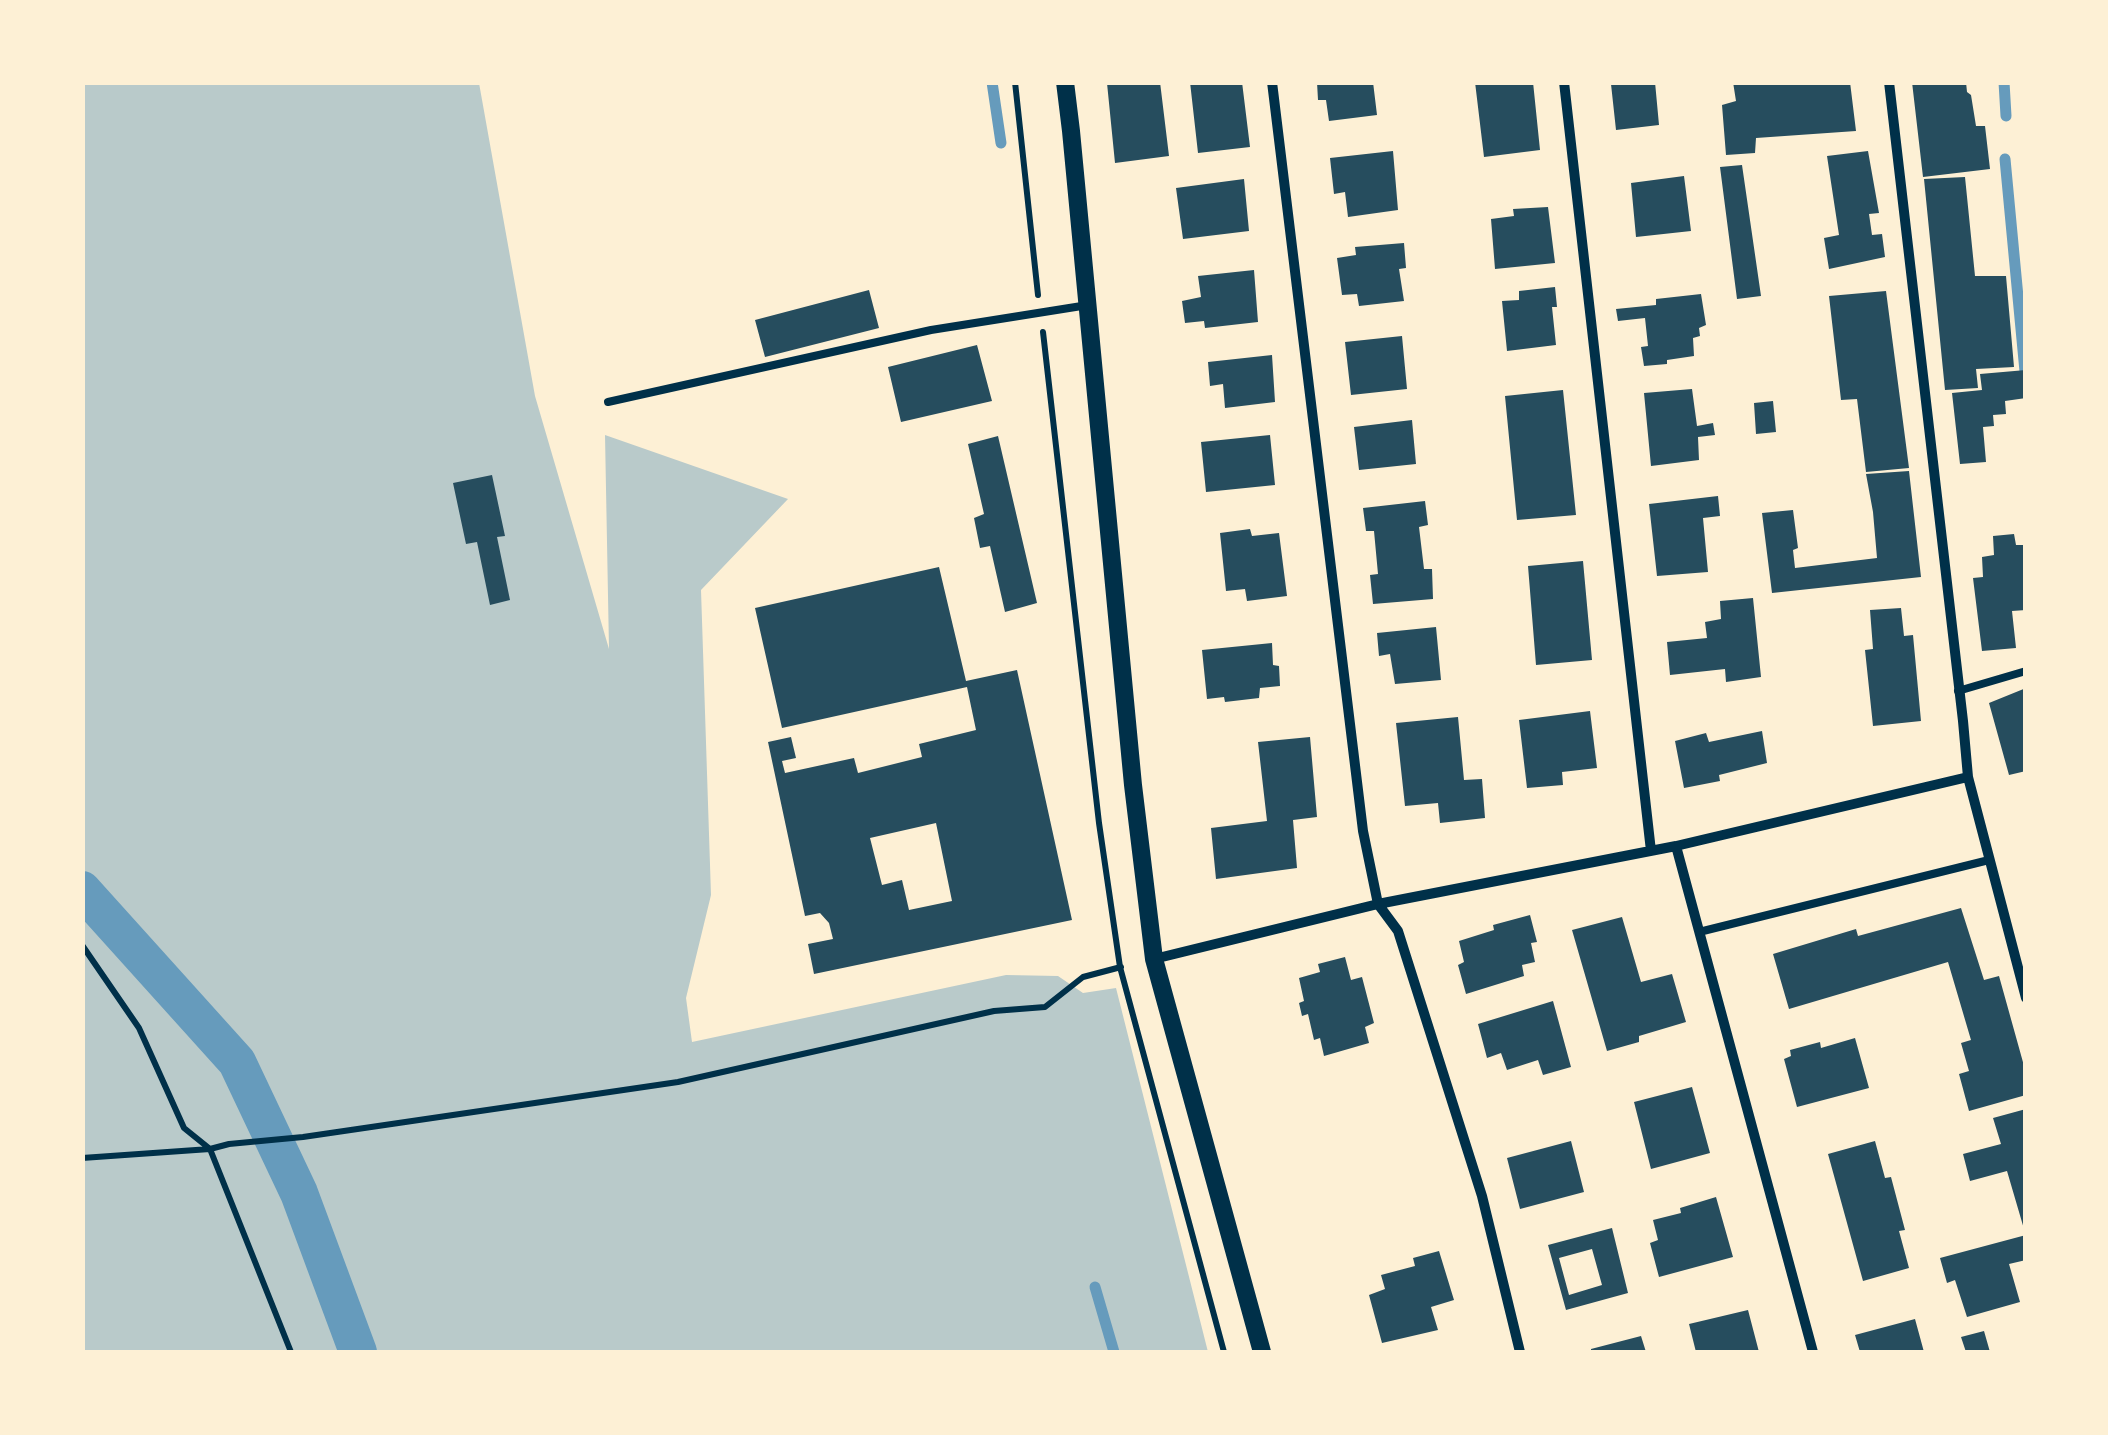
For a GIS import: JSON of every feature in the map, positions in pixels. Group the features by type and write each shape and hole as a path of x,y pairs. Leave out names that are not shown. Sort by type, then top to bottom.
{"street":[{"path":"1064,82 1131,766 1154,960 1262,1352"},
{"path":"1272,82 1363,831 1378,904 1398,931 1482,1196 1520,1352"},
{"path":"1564,82 1651,850"},
{"path":"1889,82 1968,777 2026,998"},
{"path":"1154,960 1378,904 1676,846 1968,777"},
{"path":"1676,846 1813,1352"}],"lane":[{"path":"608,402 931,330 1088,306"},
{"path":"1958,691 2026,670"},
{"path":"1700,932 1989,860"}],"path":[{"path":"82,945 139,1028 184,1128 210,1149 291,1352"},
{"path":"82,1158 210,1149 678,1082 994,1011 1045,1007 1083,976 1154,960"}],"shaded area":[{"path":"82,83 479,83 535,396 609,649 605,435 788,499 701,590 711,895 686,998 692,1042 1006,975 1058,976 1083,993 1116,988 1208,1352 83,1352"}],"building":[{"path":"1160,82 1169,156 1115,163 1107,83"},
{"path":"1190,82 1242,82 1250,147 1198,153"},
{"path":"1317,82 1373,82 1377,115 1329,121 1326,100 1318,100"},
{"path":"1475,82 1533,82 1540,150 1484,157"},
{"path":"1655,82 1659,125 1616,130 1611,84"},
{"path":"1733,82 1850,82 1856,131 1756,138 1755,153 1726,155 1722,105 1736,101"},
{"path":"1912,82 1966,82 1976,126 1985,126 1990,169 1923,177"},
{"path":"1393,151 1398,210 1348,217 1345,192 1334,194 1330,158"},
{"path":"1868,151 1879,213 1869,214 1872,235 1882,234 1885,257 1829,269 1824,238 1839,235 1827,156"},
{"path":"1742,165 1761,296 1737,299 1720,167"},
{"path":"1684,176 1691,231 1636,237 1631,183"},
{"path":"1965,177 1975,276 2006,276 2014,367 1976,369 1978,388 1945,390 1924,179"},
{"path":"1244,179 1249,231 1183,239 1176,188"},
{"path":"1548,207 1555,263 1495,269 1491,219 1514,216 1513,209"},
{"path":"1404,243 1406,268 1399,269 1404,301 1359,306 1357,294 1342,295 1337,258 1356,255 1355,247"},
{"path":"1254,270 1258,322 1205,328 1204,321 1185,323 1182,301 1201,297 1198,276"},
{"path":"1555,287 1557,307 1552,307 1556,345 1507,351 1502,301 1519,300 1519,291"},
{"path":"869,290 879,328 765,357 755,320"},
{"path":"1886,291 1909,468 1866,472 1857,399 1841,400 1829,296"},
{"path":"1701,294 1706,325 1699,328 1700,336 1693,338 1694,356 1644,366 1641,347 1648,346 1645,318 1618,321 1616,309 1656,305 1656,299"},
{"path":"1402,336 1407,389 1351,395 1345,342"},
{"path":"977,345 992,401 901,422 888,367"},
{"path":"1272,355 1275,402 1225,408 1223,384 1210,386 1208,362"},
{"path":"2026,370 2026,398 2005,401 2006,414 1993,415 1994,426 1983,427 1986,462 1960,464 1952,393 1982,390 1980,374"},
{"path":"1692,389 1697,426 1713,423 1715,435 1698,437 1699,460 1651,466 1644,393"},
{"path":"1563,390 1576,515 1517,520 1505,396"},
{"path":"1773,401 1776,432 1756,434 1754,403"},
{"path":"1412,420 1416,464 1359,470 1354,427"},
{"path":"1270,435 1275,485 1206,492 1201,442"},
{"path":"998,436 1037,603 1005,612 990,546 980,548 974,518 984,514 968,444"},
{"path":"1909,471 1921,577 1772,593 1762,513 1793,510 1798,548 1793,550 1795,568 1877,558 1866,474"},
{"path":"492,475 505,536 497,537 510,600 490,605 477,542 466,544 453,483"},
{"path":"1718,496 1720,516 1703,518 1708,572 1657,576 1649,504"},
{"path":"1425,501 1428,525 1419,527 1424,569 1432,569 1433,599 1373,604 1370,575 1378,574 1374,531 1366,531 1363,508"},
{"path":"1250,529 1252,536 1279,533 1287,596 1247,601 1245,589 1226,591 1220,533"},
{"path":"2014,534 2016,545 2026,545 2026,610 2012,611 2016,648 1982,651 1973,578 1983,577 1982,557 1994,555 1993,536"},
{"path":"1583,561 1592,660 1536,665 1528,566"},
{"path":"939,567 966,681 1017,670 1072,920 814,974 808,944 833,939 829,923 820,913 805,916 768,742 791,737 796,758 782,761 785,773 854,758 858,773 922,757 919,744 976,730 967,687 782,728 755,608","holes":["936,823 952,901 909,910 902,880 882,885 870,838"]},
{"path":"1753,598 1761,677 1726,682 1725,669 1670,675 1667,642 1707,638 1705,622 1721,619 1720,601"},
{"path":"1901,608 1904,636 1913,635 1921,721 1873,726 1865,650 1873,649 1870,610"},
{"path":"1436,627 1441,680 1395,684 1390,654 1379,656 1377,633"},
{"path":"1272,643 1273,665 1279,666 1280,686 1260,688 1259,698 1225,702 1224,697 1207,699 1202,650"},
{"path":"2026,688 2026,771 2009,775 1989,703"},
{"path":"1590,711 1597,768 1562,772 1563,785 1527,788 1519,720"},
{"path":"1458,717 1464,780 1482,779 1485,818 1440,823 1438,803 1405,806 1396,723"},
{"path":"1762,731 1767,763 1719,775 1720,781 1684,788 1675,741 1706,733 1709,742"},
{"path":"1310,737 1317,817 1293,820 1297,868 1216,879 1211,828 1267,821 1258,742"},
{"path":"1961,908 1984,980 1999,976 2026,1073 2026,1095 1969,1111 1959,1074 1969,1071 1961,1043 1971,1040 1948,962 1789,1009 1773,954 1856,929 1858,936"},
{"path":"1530,915 1537,942 1531,943 1535,962 1522,965 1524,976 1466,994 1458,965 1464,962 1459,941 1494,930 1493,925"},
{"path":"1622,917 1641,982 1672,974 1686,1022 1639,1036 1639,1042 1607,1051 1572,930"},
{"path":"1345,957 1351,980 1362,977 1374,1023 1365,1027 1369,1043 1324,1056 1320,1038 1314,1040 1308,1014 1302,1016 1299,1003 1304,1001 1299,978 1320,972 1318,964"},
{"path":"1553,1001 1571,1067 1543,1075 1538,1060 1507,1070 1501,1053 1487,1058 1478,1024"},
{"path":"1855,1038 1869,1088 1797,1107 1784,1059 1791,1056 1790,1050 1820,1042 1821,1048"},
{"path":"1692,1087 1710,1153 1651,1169 1634,1102"},
{"path":"2026,1109 2024,1229 2007,1171 1970,1181 1963,1154 2001,1144 1993,1118"},
{"path":"1571,1141 1584,1192 1520,1209 1507,1158"},
{"path":"1875,1141 1885,1178 1891,1177 1905,1230 1899,1231 1909,1268 1863,1281 1828,1154"},
{"path":"1716,1197 1733,1257 1659,1277 1650,1243 1658,1240 1653,1220 1681,1213 1680,1208"},
{"path":"1612,1228 1628,1293 1566,1310 1548,1245","holes":["1592,1249 1602,1285 1569,1295 1559,1258"]},
{"path":"2026,1235 2026,1260 2009,1264 2020,1302 1967,1317 1955,1280 1947,1283 1940,1258"},
{"path":"1439,1251 1454,1300 1431,1307 1438,1330 1382,1343 1369,1295 1385,1289 1381,1275 1415,1266 1413,1258"},
{"path":"1748,1310 1759,1352 1696,1352 1689,1324"},
{"path":"1915,1319 1924,1352 1860,1352 1855,1335"},
{"path":"1984,1331 1990,1352 1966,1352 1961,1337"},
{"path":"1641,1336 1646,1352 1591,1352 1591,1349"}],"waterway":[{"path":"992,82 1001,143"},
{"path":"2004,82 2006,116"},
{"path":"2005,159 2026,382"},
{"path":"82,890 237,1062 299,1193 358,1352"},
{"path":"1095,1287 1114,1352"}]}
